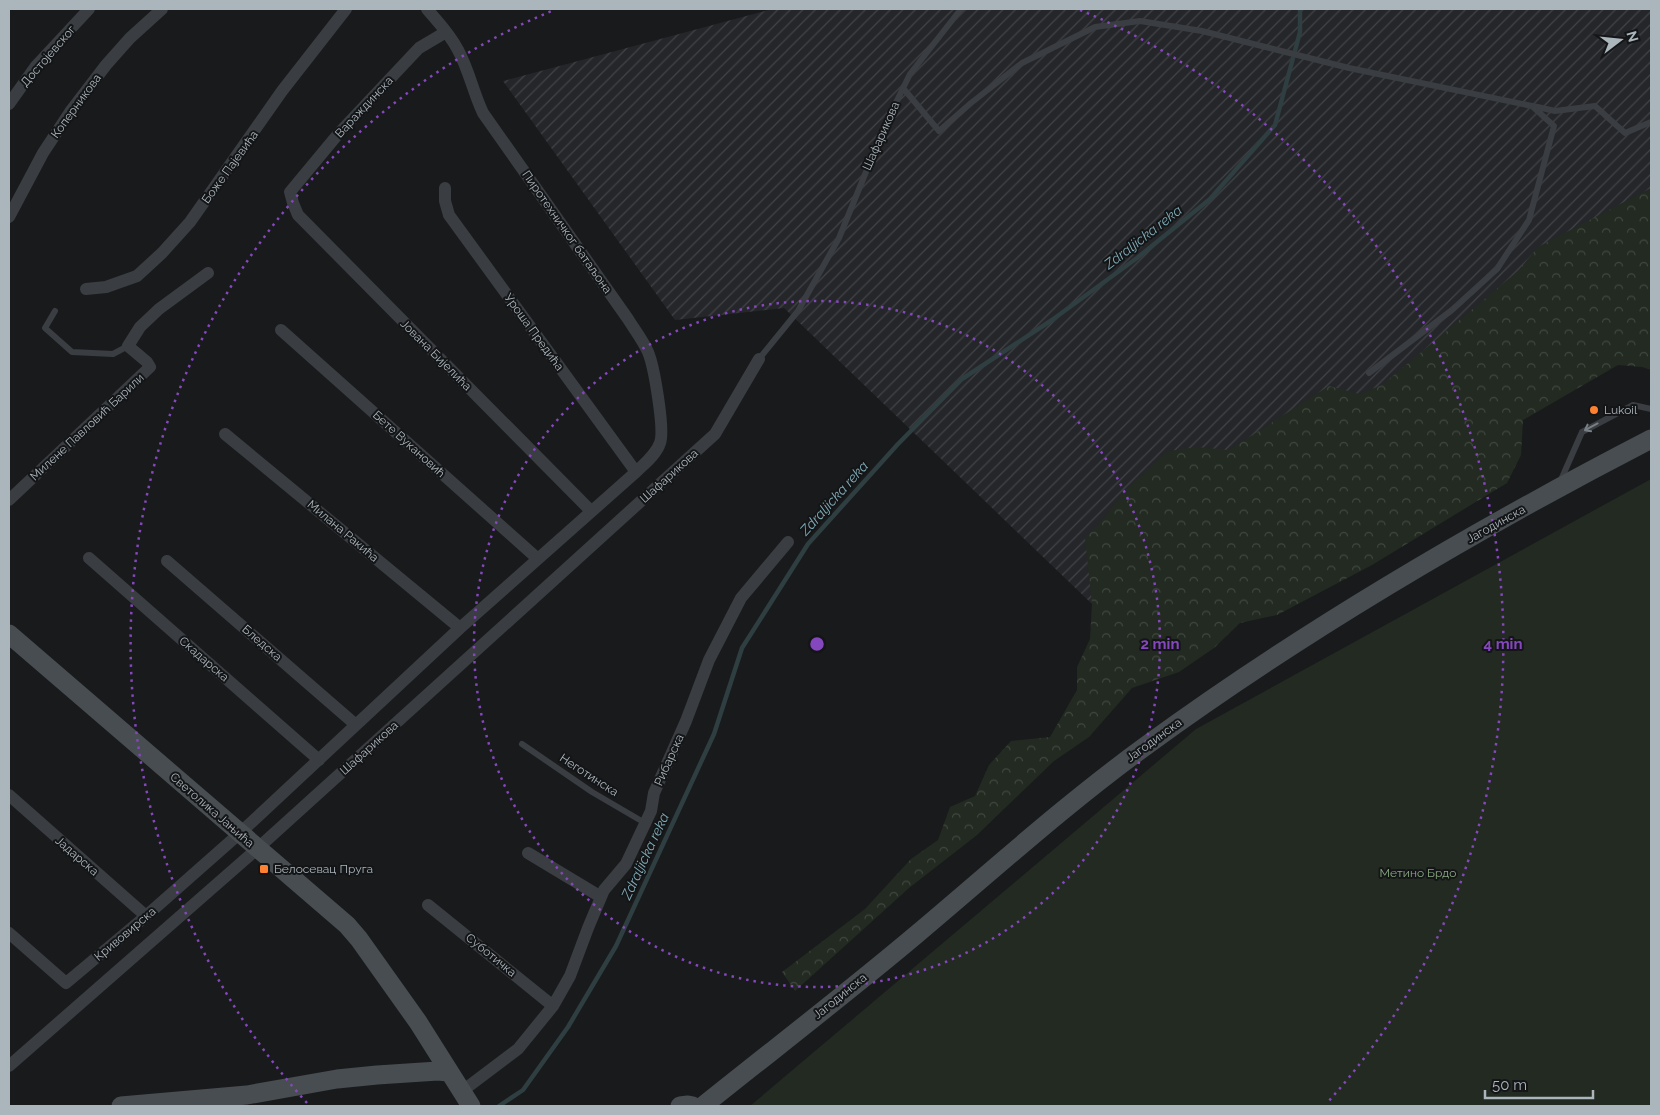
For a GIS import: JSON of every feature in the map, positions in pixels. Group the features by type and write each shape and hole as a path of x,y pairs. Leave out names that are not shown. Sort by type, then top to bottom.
{"main road":[{"name":"Јагодинска","path":"703,1106 914,937 1049,822 1148,744 1261,665 1412,571 1651,439"},
{"name":"Светолика Јањића","path":"9,634 347,925 359,939 428,1038 466,1099"},
{"path":"408,1074 426,1058 429,1049 428,1038"},
{"path":"121,1106 247,1095 377,1074 448,1072"},
{"path":"680,1106 693,1106"}],"street":[{"name":"Достојевског","path":"9,104 36,66 89,9"},
{"name":"Коперникова","path":"9,217 44,153 70,112 106,65 130,38 162,9"},
{"name":"Боже Пајевића","path":"86,289 106,287 137,276 162,253 190,222 251,138 282,91 346,9"},
{"path":"427,9 446,32"},
{"name":"Вараждинска","path":"290,192 339,133 419,48 446,32"},
{"name":"Пиротехничког батаљона","path":"446,32 463,60 476,99 483,113 628,319 648,351 654,371 661,441"},
{"name":"Уроша Предића","path":"445,188 445,201 449,215 636,472"},
{"name":"Јована Бијелића","path":"290,192 298,214 591,511"},
{"path":"128,346 140,327 159,309 208,273"},
{"name":"Бете Вукановић","path":"281,330 538,559"},
{"name":"Милене Павловић Барили","path":"9,500 150,367 147,362 128,346"},
{"name":"Шафарикова","path":"9,1066 257,849 715,434 759,359"},
{"name":"Милана Ракића","path":"225,434 460,628"},
{"name":"Кривовирска","path":"9,933 66,983 240,834 460,628 636,472 650,458 661,441"},
{"name":"Рибарска","path":"466,1099 518,1049 553,1006 570,976 604,890 626,864 645,823 654,794 686,721 709,660 741,598 788,542"},
{"name":"Скадарска","path":"89,558 319,760"},
{"name":"Бледска","path":"167,561 356,726"},
{"name":"Јадарска","path":"9,795 146,916"},
{"path":"528,853 601,897"},
{"name":"Суботичка","path":"428,905 553,1006"}],"lane":[{"name":"Шафарикова","path":"759,359 798,311 839,238 860,182 910,74 961,9"},
{"path":"903,88 939,131 1022,63 1095,27 1140,20 1202,31 1349,68 1555,111 1595,106 1625,133 1651,122"},
{"path":"1369,373 1452,310 1498,269 1529,220 1554,126 1532,106"},
{"path":"55,311 45,328 72,352 113,354 128,346"},
{"path":"1556,491 1582,432 1633,405 1651,409"},
{"name":"Неготинска","path":"522,744 592,792 645,823"}],"shaded area":[{"path":"772,9 1651,9 1651,213 1092,604 784,308 675,320 503,81"}],"green space":[{"path":"1651,188 1651,370 1642,367 1618,365 1523,420 1521,455 1507,483 1372,565 1277,615 1240,623 1214,648 1179,672 1132,688 1089,737 1054,761 977,835 909,888 795,991 782,972 865,909 911,859 938,840 950,807 975,796 989,765 1011,741 1050,737 1077,690 1077,667 1090,639 1092,604 1085,538 1100,523 1126,490 1168,451 1197,447 1229,450 1329,386 1359,394 1382,385 1518,271 1538,247"},
{"name":"Метино Брдо","path":"1651,479 1651,1106 750,1106 1196,729"}],"waterway":[{"name":"Zdraljicka reka","path":"499,1106 523,1090 568,1027 616,946 714,734 742,648 808,544 898,444 962,379 1052,320 1137,258 1210,199 1275,125 1300,32 1300,9"}],"place":[{"name":"Lukoil","path":"1594,410"},
{"name":"Белосевац Пруга","path":"264,869"}]}
